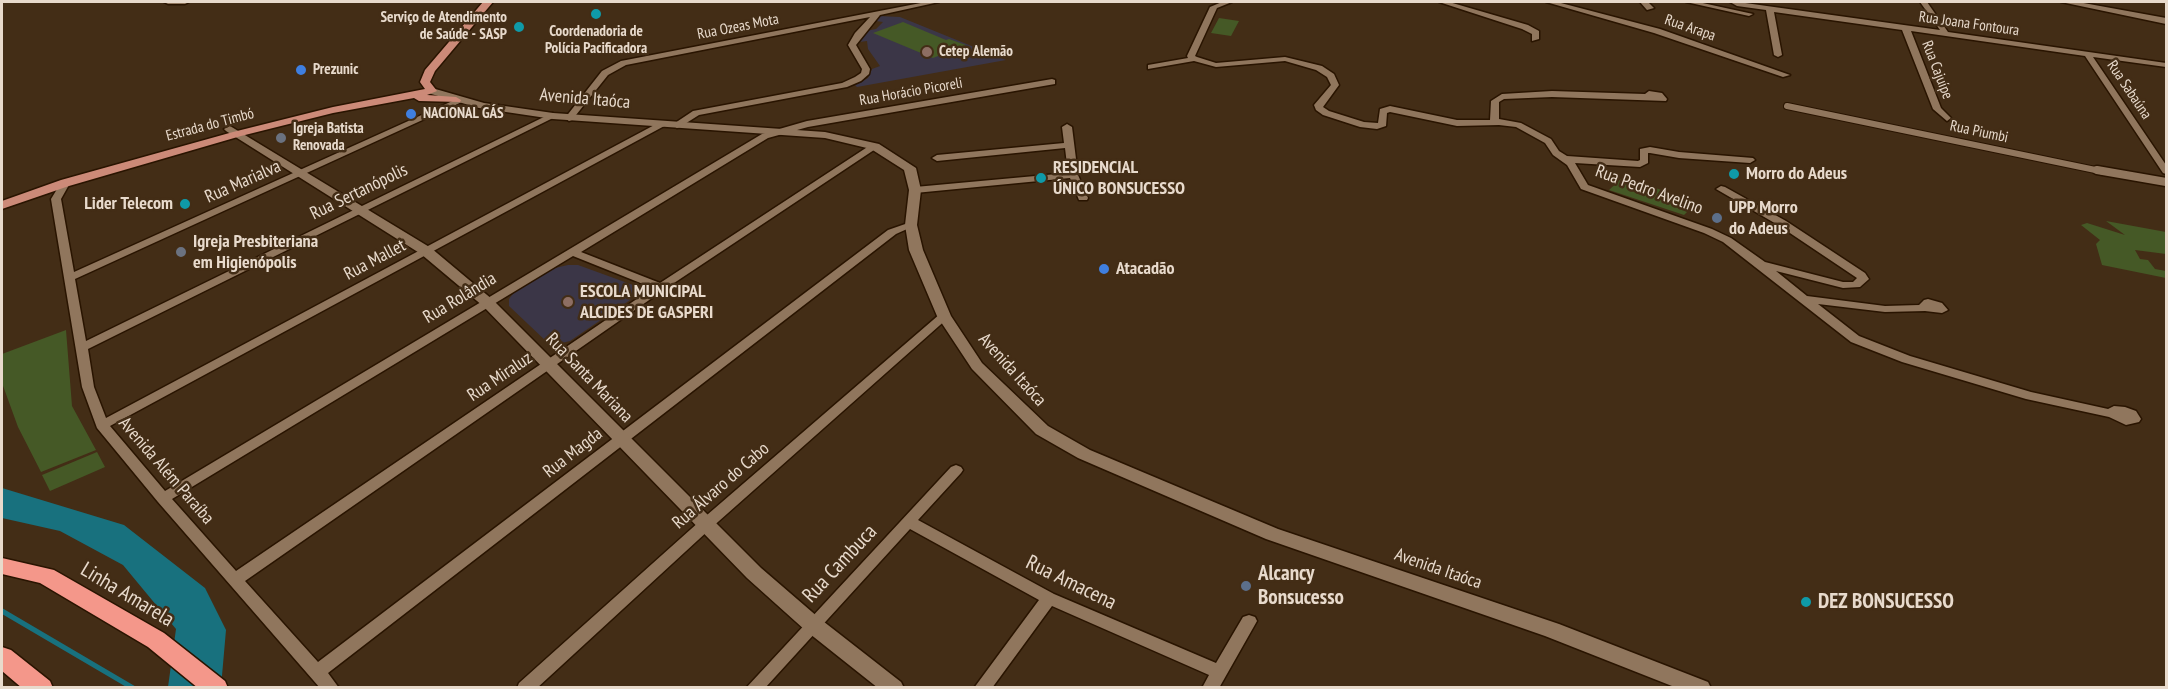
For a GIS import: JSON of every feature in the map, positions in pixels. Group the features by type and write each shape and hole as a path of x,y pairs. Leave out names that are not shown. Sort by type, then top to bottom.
{"highway":[{"path":"2,553 46,576"},
{"name":"Linha Amarela","path":"2,566 46,576 156,640 216,687"},
{"path":"2,657 41,687"}],"main road":[{"path":"396,95 416,83 430,70 488,2"},
{"path":"2066,2 2166,21"},
{"path":"429,88 425,82 430,70"},
{"name":"Avenida Itaóca","path":"429,88 458,100 561,117 776,131 842,138 875,146 910,168 915,190 911,225 922,267 944,316 978,366 1042,430 1084,454 1272,534 1531,622 1701,687"},
{"name":"Estrada do Timbó","path":"2,196 50,190 65,183 234,131 429,88"},
{"path":"396,95 458,100"},
{"name":"Estrada do Timbó","path":"2,205 234,131"},
{"name":"Rua Santa Mariana","path":"234,131 426,251 488,303 754,573 812,624 894,687"}],"street":[{"path":"168,2 185,2"},
{"name":"Rua Ozeas Mota","path":"561,117 605,73 624,63 935,2"},
{"path":"1151,67 1194,59 1191,56 1214,7 1228,2"},
{"path":"1443,2 1525,27 1536,33 1535,39"},
{"name":"Rua Arapa","path":"1550,2 1657,31 1786,75"},
{"path":"1644,2 1650,8"},
{"path":"1690,2 1735,12 1771,13 1778,55"},
{"name":"Rua Joana Fontoura","path":"1734,2 1771,13 1946,34 2166,65"},
{"path":"1924,2 1946,34"},
{"name":"Rua Mallet","path":"102,425 426,251 696,113 844,85 858,79 865,74 866,69 852,45 878,13"},
{"name":"Rua Cajuípe","path":"1906,29 1937,109 1947,118"},
{"name":"Rua Sabaúna","path":"2088,54 2166,171"},
{"name":"Rua Pedro Avelino","path":"1194,59 1216,65 1285,60 1319,68 1331,76 1335,85 1318,105 1319,108 1326,113 1364,125 1383,124 1383,111 1390,109 1458,123 1510,123 1529,130 1548,141 1556,153 1571,164 1584,187 1717,235 1759,263 1850,336 1897,356 2005,389 2113,414"},
{"name":"Rua Horácio Picoreli","path":"776,131 1052,82"},
{"path":"1494,122 1495,101 1502,98 1552,94 1648,98"},
{"name":"Rua Marialva","path":"71,277 301,174 458,100"},
{"name":"Rua Piumbi","path":"1787,106 2067,165 2166,182"},
{"name":"Rua Sertanópolis","path":"83,346 359,210 561,117"},
{"path":"1067,127 1073,175 1083,198"},
{"name":"Rua Rolândia","path":"163,498 759,139 776,131"},
{"path":"938,158 1069,145"},
{"name":"Rua Miraluz","path":"236,579 661,287 875,146"},
{"path":"1565,159 1640,164 1645,160 1643,151 1650,150 1679,155 1750,160"},
{"path":"915,190 1073,175"},
{"path":"1721,189 1775,219 1851,268 1863,279 1856,285 1843,285 1759,263"},
{"name":"Avenida Além Paraíba","path":"50,190 71,277 88,387 102,425 163,498 331,687"},
{"name":"Rua Magda","path":"317,672 891,232 911,225"},
{"path":"572,252 661,287"},
{"path":"1805,299 1885,309 1927,308"},
{"name":"Rua Álvaro do Cabo","path":"525,687 705,525 944,316"},
{"name":"Rua Cambuca","path":"754,687 956,470"},
{"name":"Rua Amacena","path":"909,522 1049,598 1219,672"},
{"path":"982,687 1049,598"},
{"path":"1210,687 1249,621"}],"shaded area":[{"name":"Cetep Alemão","path":"879,16 900,17 1006,60 857,87 855,85 868,78 872,69 880,66 868,49 867,41 859,42 866,31 876,29 883,22 876,21"},
{"name":"ESCOLA MUNICIPAL ALCIDES DE GASPERI","path":"578,265 633,285 637,291 633,298 570,341 558,344 547,342 509,306 509,299 515,291 555,268"}],"green space":[{"path":"1219,18 1239,21 1231,36 1211,33"},
{"path":"903,22 946,40 966,45 933,58 873,33"},
{"path":"1623,177 1697,202 1684,215 1609,190"},
{"path":"2106,221 2166,232 2166,254 2135,250 2140,259 2148,260 2155,269 2166,271 2166,278 2102,265 2096,244 2100,240 2081,225 2087,223 2125,235"},
{"path":"66,330 72,406 96,450 41,472 18,427 2,383 2,354"},
{"path":"97,452 105,467 50,491 42,475"}],"water":[{"path":"2,488 124,525 205,588 226,630 221,687 168,687 176,629 123,565 60,531 2,518"}],"waterway":[{"path":"2,611 133,688"}],"place":[{"name":"Coordenadoria de Polícia Pacificadora","path":"596,14"},
{"name":"Serviço de Atendimento de Saúde - SASP","path":"519,27"},
{"name":"Cetep Alemão","path":"927,52"},
{"name":"Prezunic","path":"301,70"},
{"name":"NACIONAL GÁS","path":"411,114"},
{"name":"Igreja Batista Renovada","path":"281,138"},
{"name":"Morro do Adeus","path":"1734,174"},
{"name":"RESIDENCIAL ÚNICO BONSUCESSO","path":"1041,178"},
{"name":"Lider Telecom","path":"185,204"},
{"name":"UPP Morro do Adeus","path":"1717,218"},
{"name":"Igreja Presbiteriana em Higienópolis","path":"181,252"},
{"name":"Atacadão","path":"1104,269"},
{"name":"ESCOLA MUNICIPAL ALCIDES DE GASPERI","path":"568,302"},
{"name":"Alcancy Bonsucesso","path":"1246,586"},
{"name":"DEZ BONSUCESSO","path":"1806,602"}]}
